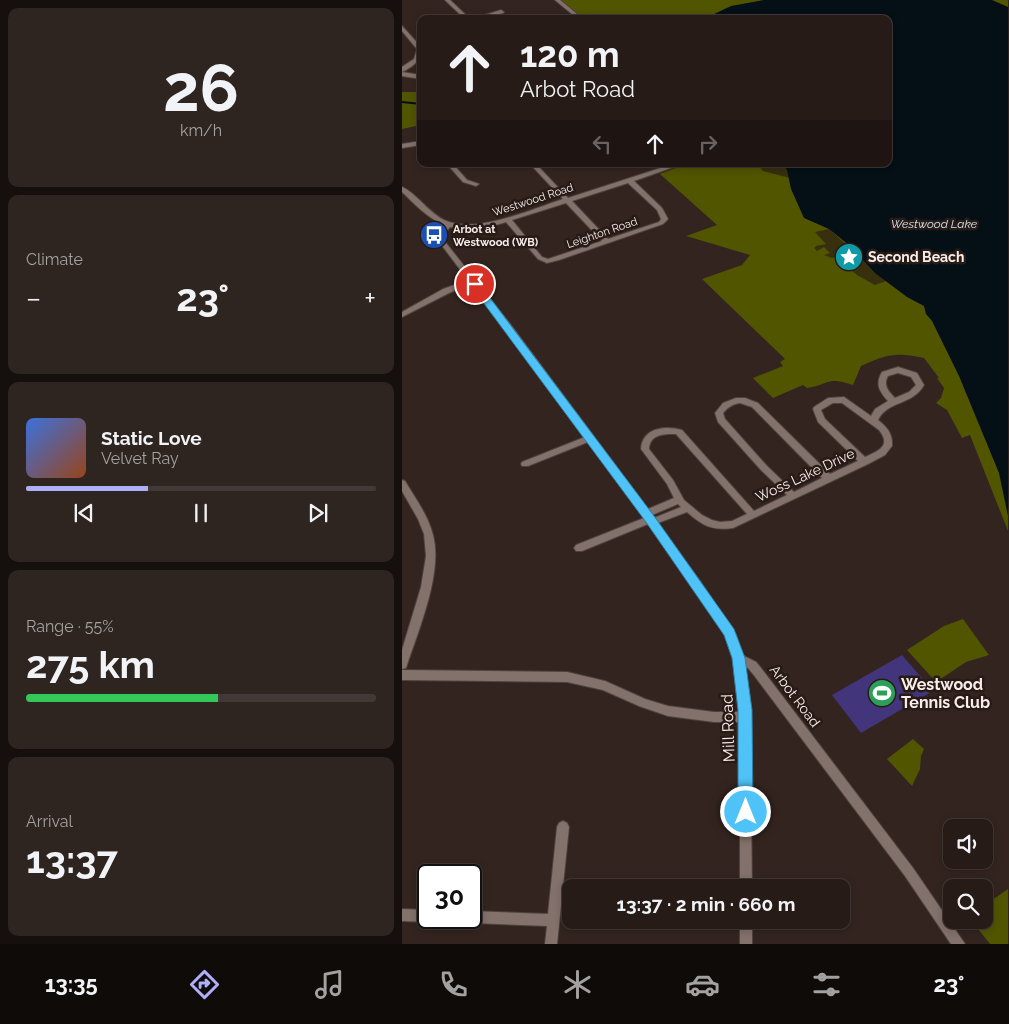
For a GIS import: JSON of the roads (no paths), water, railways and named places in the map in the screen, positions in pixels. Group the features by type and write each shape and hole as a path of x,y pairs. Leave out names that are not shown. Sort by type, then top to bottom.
{"street":[{"path":"447,0 464,15"},
{"path":"557,0 576,15"},
{"path":"489,15 501,12"},
{"path":"402,28 417,46"},
{"path":"402,70 417,57"},
{"path":"402,74 417,76"},
{"path":"402,146 417,144"},
{"path":"453,167 465,180 476,184"},
{"path":"536,167 607,242"},
{"name":"Westwood Road","path":"402,189 434,218 448,225 473,227 507,220 670,167"},
{"name":"Leighton Road","path":"507,220 544,260 554,260 659,224 665,219 660,209 629,180"},
{"path":"448,225 442,234 442,240 649,518 727,628 738,658"},
{"path":"402,315 446,291 472,280"},
{"path":"865,462 821,420 817,409 830,400 844,400 873,421 878,411 918,391 920,381 914,375 898,370 882,376 882,388 893,402"},
{"path":"793,496 764,468 721,420 719,412 724,407 740,400 755,404 829,479"},
{"name":"Woss Lake Drive","path":"680,499 688,508 709,523 720,526 733,524 882,453 889,442 884,430 873,421"},
{"path":"579,548 649,518 680,499 645,449 647,440 664,430 673,430 684,436 753,515"},
{"path":"525,464 590,438"},
{"path":"402,484 428,534 430,552 426,589 402,665"},
{"path":"649,518 688,508"},
{"name":"Mill Road","path":"738,658 746,717 746,879"},
{"name":"Arbot Road","path":"738,658 752,665 757,671 909,872 959,944"},
{"path":"402,675 567,677 606,686 643,703 668,711 714,717 746,717"},
{"path":"551,944 563,827"},
{"path":"402,915 417,916"},
{"path":"482,917 554,920"},
{"path":"746,929 746,944"}],"water":[{"name":"Westwood Lake","path":"764,0 992,0 1008,7 1008,516 999,473 959,376 932,321 926,314 924,306 907,297 875,273 850,246 829,229 804,218 791,189 787,170 784,167 892,167 892,15 712,15 731,6"}],"waterway":[{"path":"402,102 417,104"}],"place":[{"name":"Arbot at Westwood (WB)","path":"434,235"},
{"name":"Second Beach","path":"849,257"},
{"name":"Westwood Tennis Club","path":"882,693"}]}
